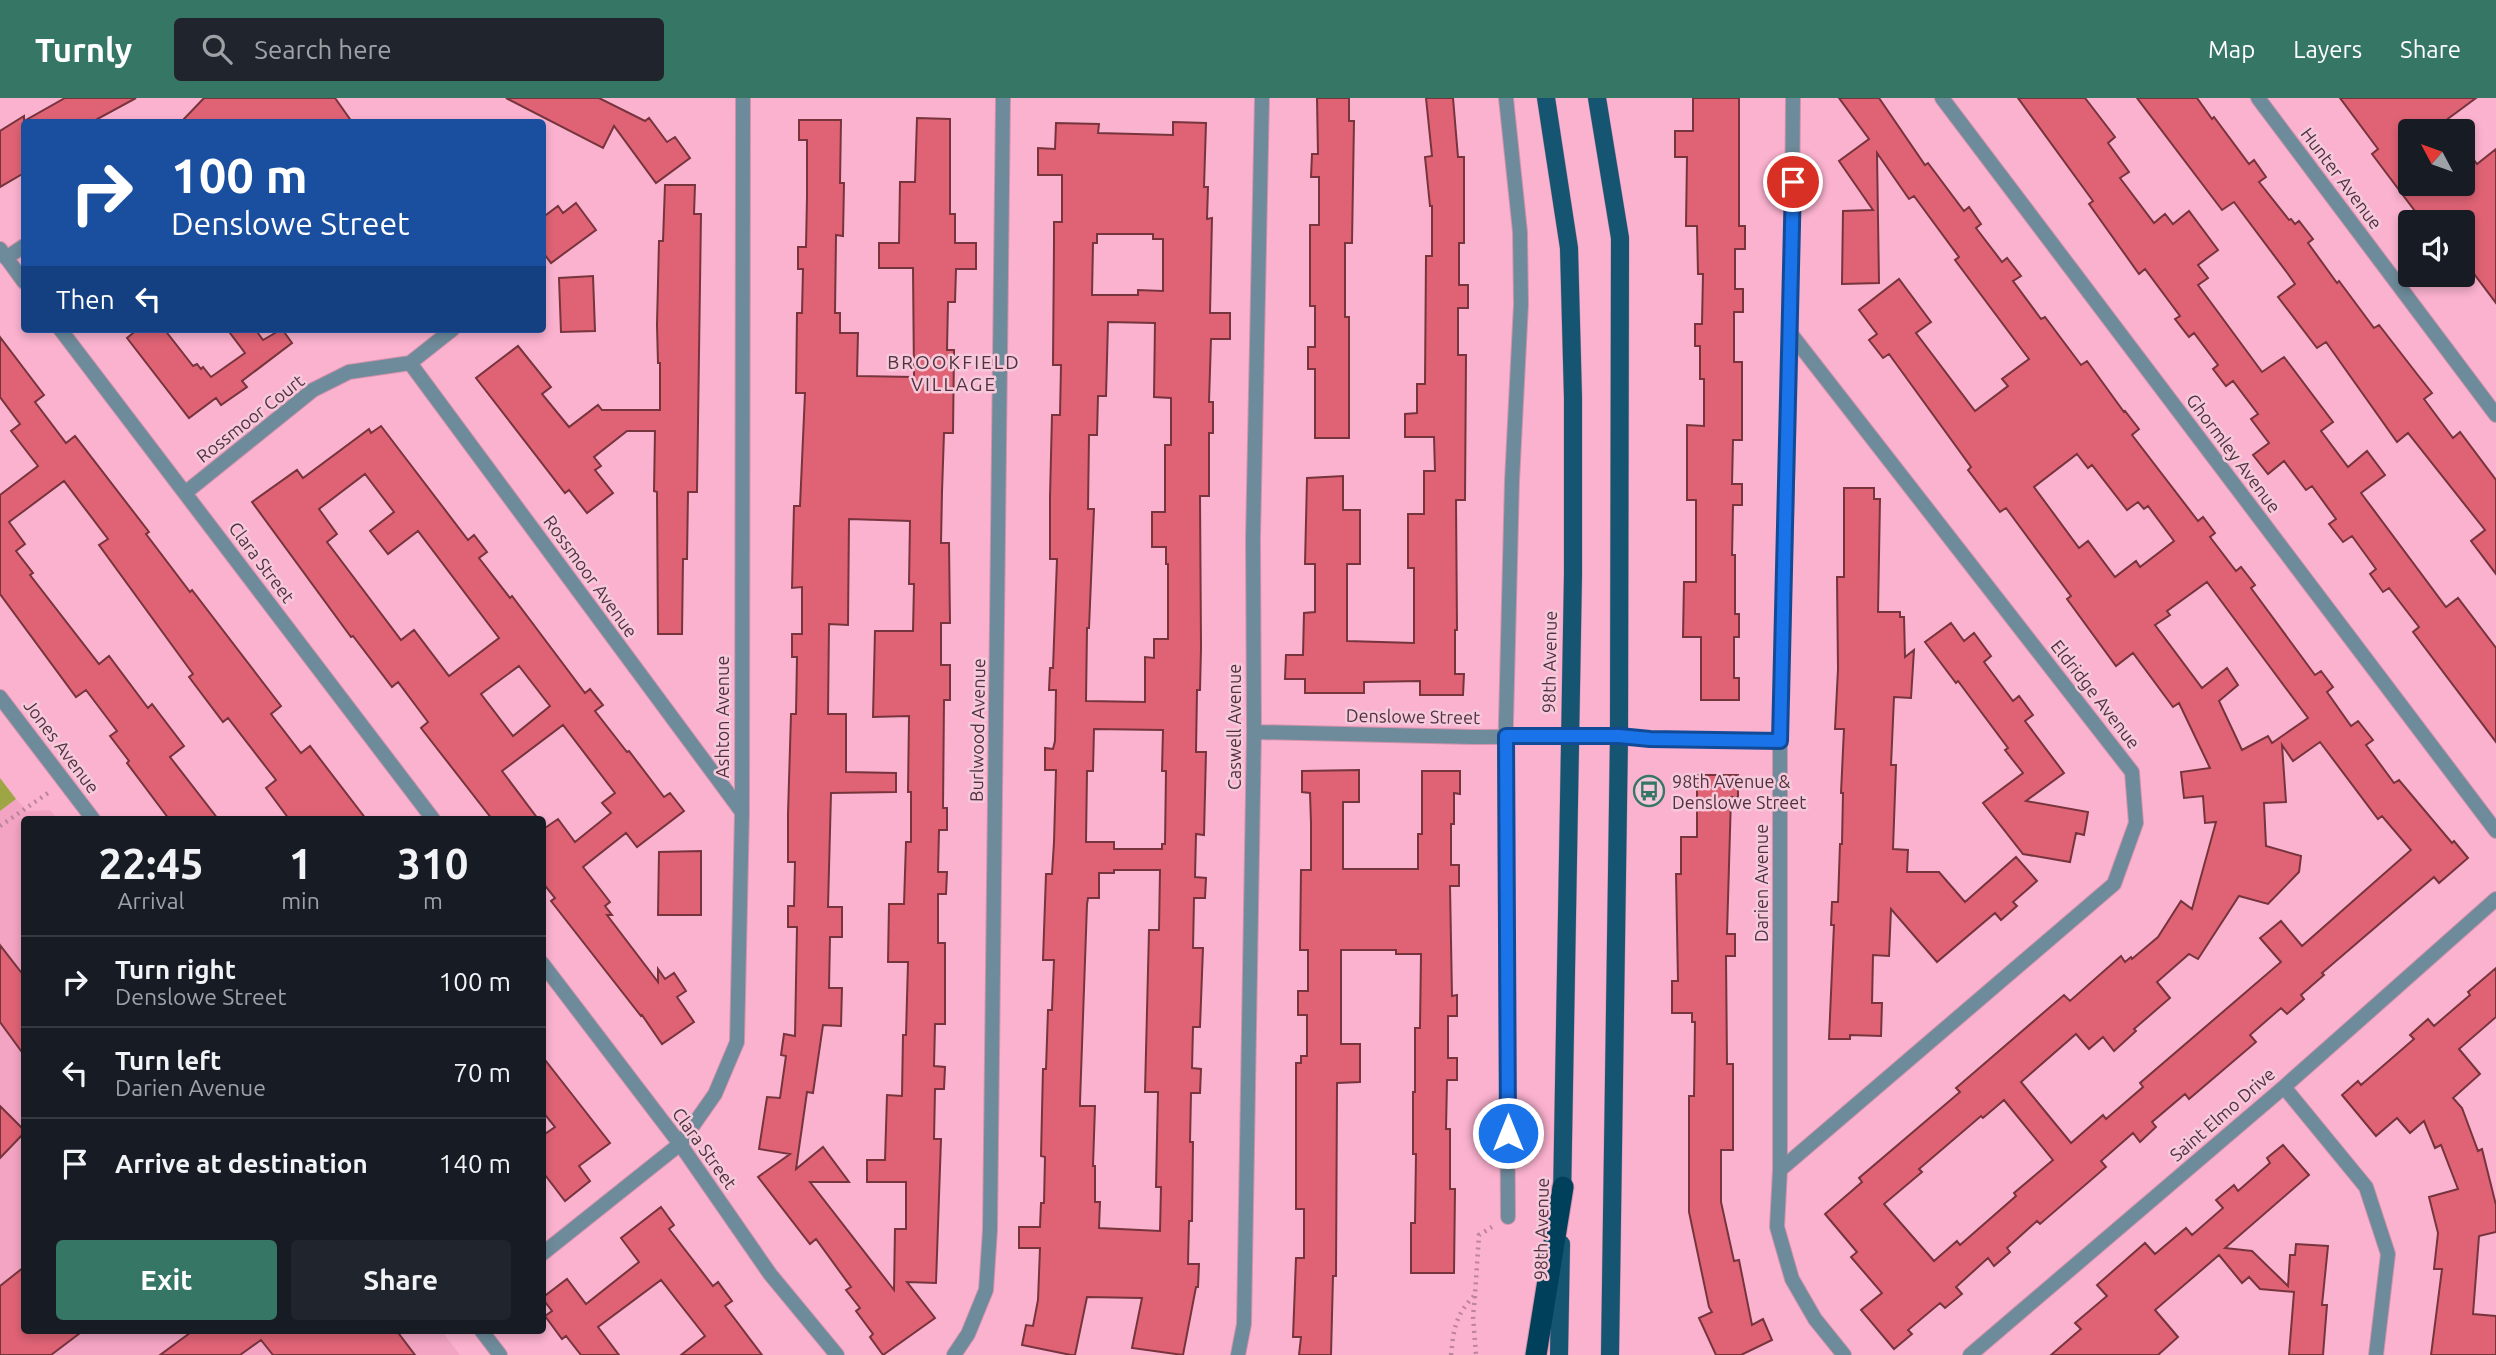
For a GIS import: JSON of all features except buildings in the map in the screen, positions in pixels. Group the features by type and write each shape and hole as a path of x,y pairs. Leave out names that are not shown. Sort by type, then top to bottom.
{"highway":[{"path":"1536,1355 1563,1187"}],"main road":[{"name":"98th Avenue","path":"1546,98 1569,248 1573,398 1573,574 1559,1355"},
{"path":"1597,98 1620,238 1619,736 1610,1355"}],"street":[{"name":"Ashton Avenue","path":"546,1251 680,1144 715,1094 737,1042 742,811 743,98"},
{"name":"Burlwood Avenue","path":"954,1355 968,1334 986,1290 990,1230 1003,98"},
{"name":"Caswell Avenue","path":"1238,1355 1244,1324 1254,732 1253,539 1262,98"},
{"name":"98th Avenue","path":"1506,98 1520,232 1521,304 1512,481 1506,736 1508,1217"},
{"name":"Darien Avenue","path":"1793,98 1791,334 1780,741 1780,1170 1777,1227 1792,1279 1815,1319 1844,1355"},
{"name":"Ghormley Avenue","path":"1942,98 2496,831"},
{"name":"Hunter Avenue","path":"2258,98 2496,415"},
{"path":"21,247 3,254 21,278"},
{"name":"Clara Street","path":"63,333 431,816"},
{"name":"Rossmoor Court","path":"186,493 313,390 349,372 410,363 448,333"},
{"name":"Eldridge Avenue","path":"1780,1170 2114,884 2136,823 2132,772 1791,334"},
{"name":"Rossmoor Avenue","path":"410,363 742,811"},
{"name":"Jones Avenue","path":"0,696 91,816"},
{"name":"Denslowe Street","path":"1254,732 1473,737 1619,736 1780,741"},
{"name":"Saint Elmo Drive","path":"1970,1355 2284,1087 2496,899"},
{"name":"Clara Street","path":"546,968 680,1144 770,1274 837,1355"},
{"path":"2284,1087 2366,1187 2388,1254 2376,1355"},
{"path":"484,1334 500,1355"}],"path":[{"path":"0,826 64,781"},
{"path":"1476,1355 1473,1316 1479,1234 1508,1217"},
{"path":"1451,1355 1454,1327 1462,1308 1475,1295"}],"shaded area":[{"path":"16,799 27,811 50,810 55,816 21,816 21,1334 444,1334 460,1355 0,1355 0,811"}],"green space":[{"path":"0,778 16,799 0,811"}],"place":[{"name":"98th Avenue & Denslowe Street","path":"1649,791"}],"district":[{"name":"BROOKFIELD VILLAGE","path":"954,373"}],"route":[{"path":"1508,1133 1506,736 1780,741 1793,182"}]}
